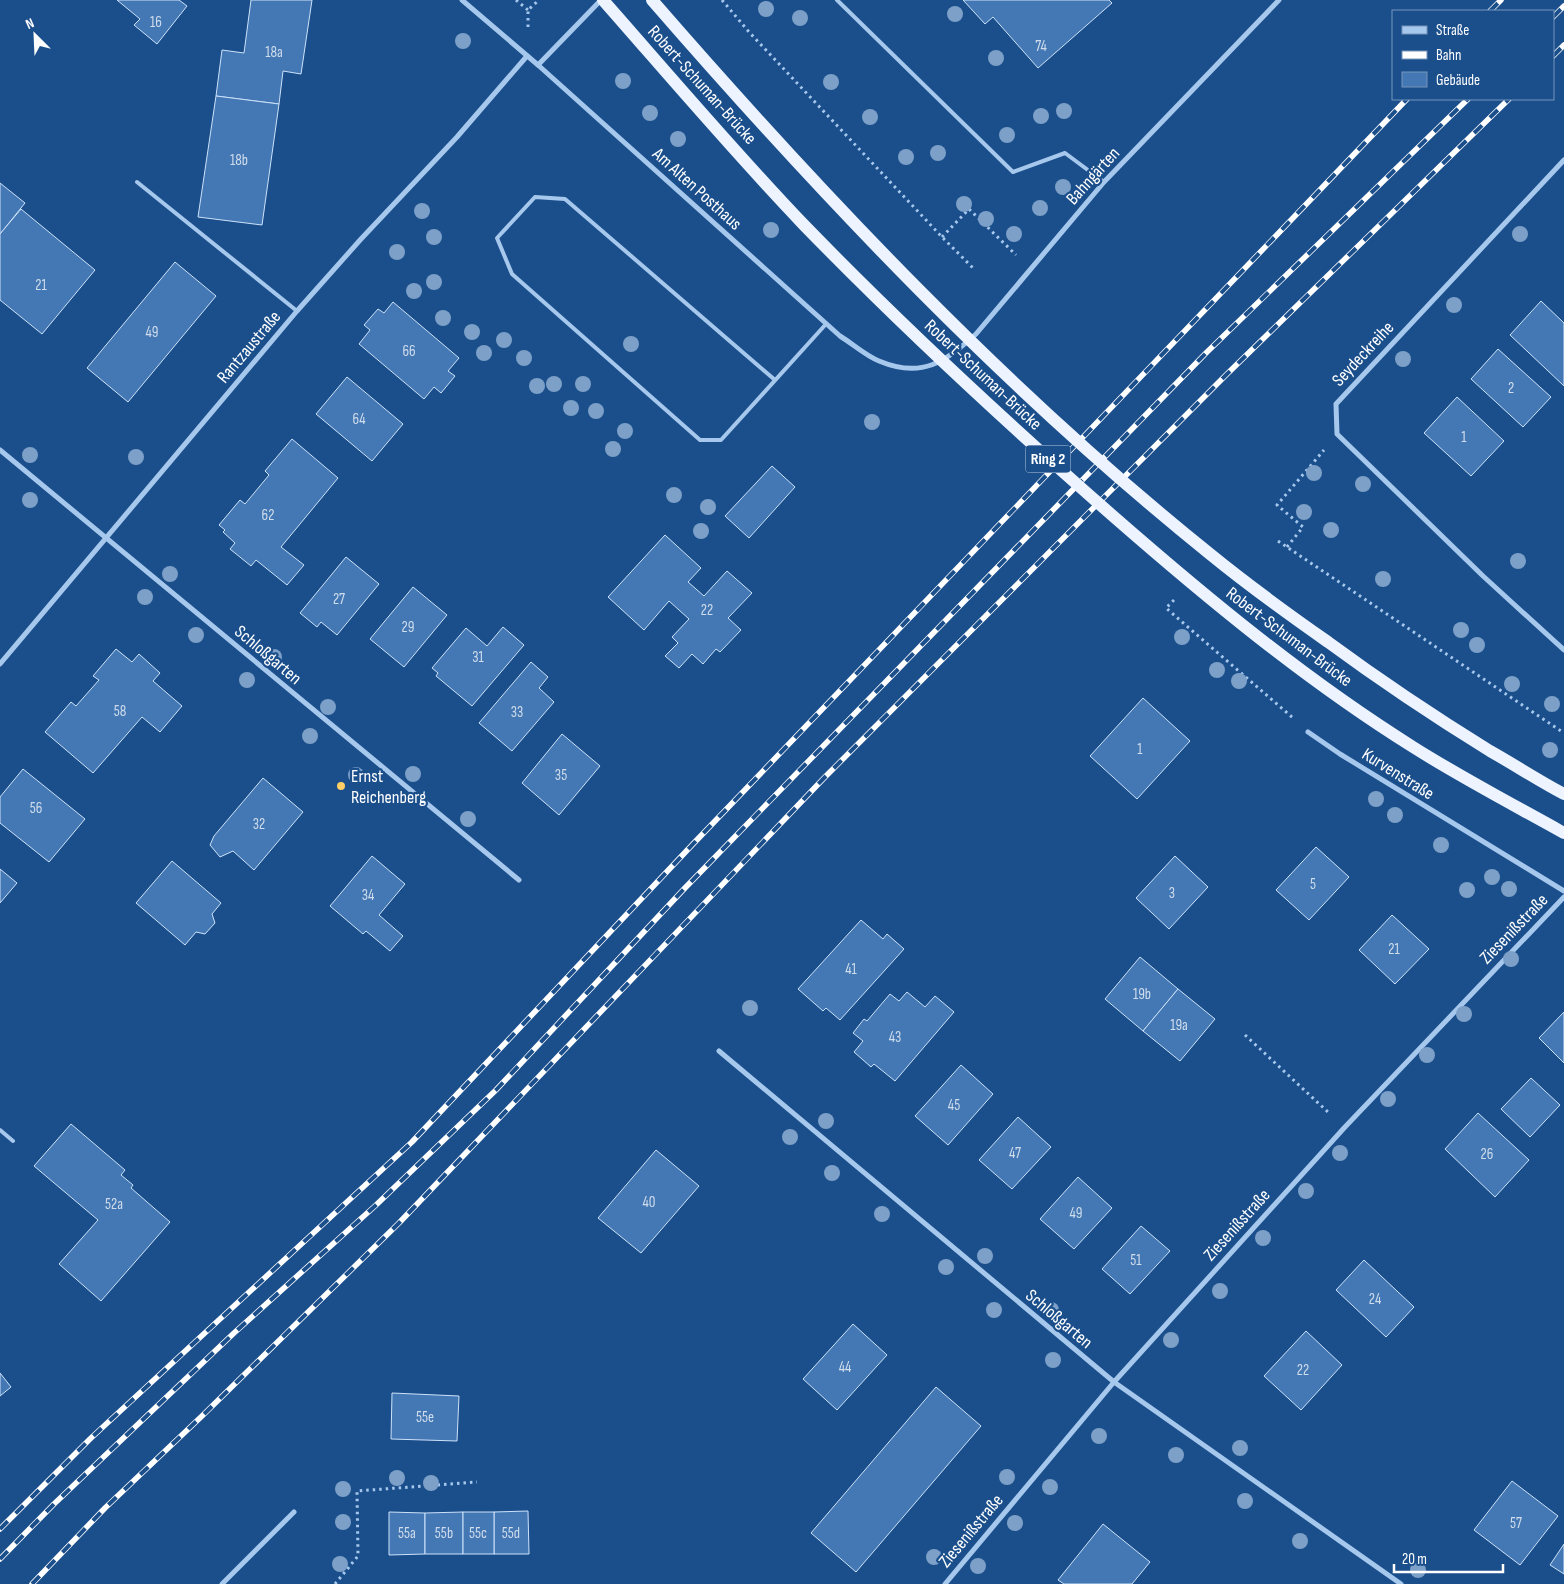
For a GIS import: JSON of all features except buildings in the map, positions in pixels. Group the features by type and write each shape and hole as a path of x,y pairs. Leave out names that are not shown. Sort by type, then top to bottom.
{"main road":[{"name":"Robert-Schuman-Brücke","path":"602,0 824,244 1026,440 1190,583 1265,644 1414,748 1564,833"},
{"name":"Robert-Schuman-Brücke","path":"652,0 714,72 829,198 932,302 1052,417 1160,512 1219,561 1370,673 1441,720 1564,794"}],"street":[{"name":"Am Alten Posthaus","path":"462,0 538,65 840,336 878,361 905,369 928,367"},
{"path":"538,65 602,0"},
{"name":"Bahngärten","path":"928,367 955,353 976,334 1104,182 1279,0"},
{"name":"Rantzaustraße","path":"0,664 297,311 361,239 457,137 527,56"},
{"name":"Seydeckreihe","path":"1337,434 1336,404 1564,160"},
{"path":"1337,434 1483,576 1564,650"},
{"name":"Schloßgarten","path":"0,450 519,880"},
{"name":"Kurvenstraße","path":"1308,732 1340,754 1564,891"},
{"name":"Ziesenißstraße","path":"945,1584 1114,1382 1344,1127 1564,897"},
{"name":"Schloßgarten","path":"719,1051 1114,1382 1401,1584"},
{"path":"222,1584 294,1512"}],"lane":[{"path":"837,0 1013,172 1065,153 1104,182"},
{"path":"137,182 297,311"},
{"path":"775,380 565,199 535,197 497,238 512,274 700,440 721,440 826,324"},
{"path":"0,1130 13,1141"}],"path":[{"path":"516,0 528,10"},
{"path":"722,0 749,32 975,270"},
{"path":"942,237 969,209 1000,239"},
{"path":"1287,547 1303,527 1277,505 1337,434"},
{"path":"1278,541 1564,733"},
{"path":"1230,663 1308,732"},
{"path":"1245,1035 1344,1127"},
{"path":"335,1584 358,1556 356,1491 477,1482"}],"railway":[{"path":"1491,10 1501,0"},
{"path":"1554,16 1564,6"},
{"path":"1554,55 1564,45"},
{"path":"0,1529 91,1438 412,1142 693,844 1406,100"},
{"path":"0,1559 54,1504 234,1333 375,1206 496,1090 684,889 1206,353 1467,100"},
{"path":"32,1584 105,1508 399,1223 825,777 1226,375 1508,100"}],"place":[{"name":"Ernst Reichenberg","path":"341,786"}]}
